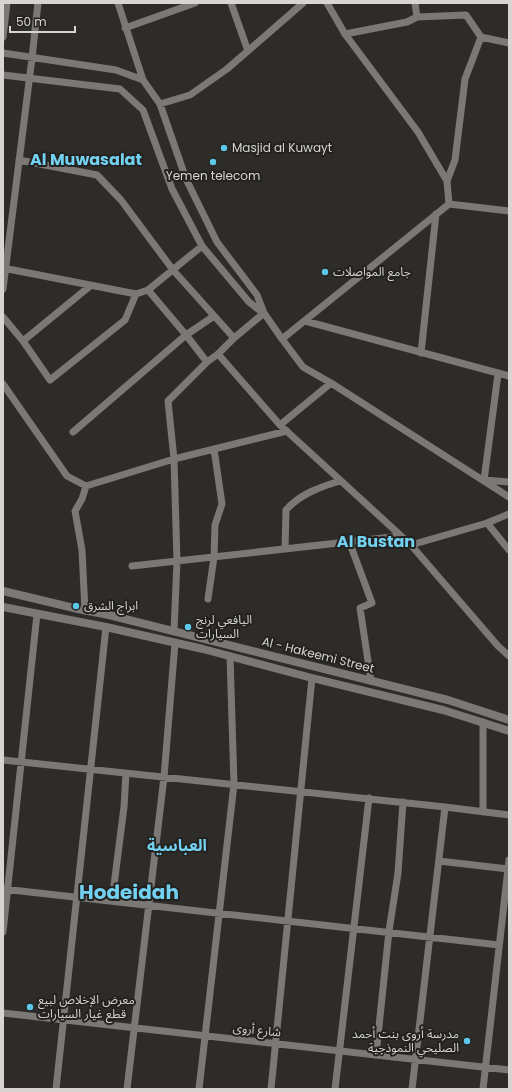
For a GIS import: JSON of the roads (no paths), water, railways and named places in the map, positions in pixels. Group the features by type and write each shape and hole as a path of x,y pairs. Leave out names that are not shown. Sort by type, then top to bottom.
{"street":[{"path":"3,37 7,3"},
{"path":"3,289 4,268 30,77 38,3"},
{"path":"118,3 143,80 160,104 186,179 217,242 257,295 264,313 303,367 331,383 509,497"},
{"path":"125,28 195,3"},
{"path":"231,3 248,51"},
{"path":"160,104 190,95 227,69 303,3"},
{"path":"326,3 345,34 418,132 447,181 449,204"},
{"path":"415,3 417,17"},
{"path":"345,34 407,22 417,17 466,15 481,37 509,44"},
{"path":"447,181 455,160 465,79 481,37"},
{"path":"3,53 116,70 143,80"},
{"path":"3,75 30,77 120,89 142,110 172,189 202,246 249,302 264,313"},
{"path":"19,160 97,175 121,200 173,270 234,338"},
{"path":"282,339 449,204 509,211"},
{"path":"421,353 436,214"},
{"path":"4,268 136,294 148,290 202,246"},
{"path":"23,341 90,286"},
{"path":"148,290 207,362"},
{"path":"3,317 23,341 50,380 125,320 136,294"},
{"path":"174,631 177,561 174,459 168,401 207,362 264,313"},
{"path":"73,432 186,335 214,316"},
{"path":"305,321 509,376"},
{"path":"218,354 287,432 411,545 498,646 509,656"},
{"path":"484,480 498,374"},
{"path":"280,425 331,383"},
{"path":"3,384 67,476 86,486 174,459 287,432"},
{"path":"208,598 214,557 215,525 222,504 214,449"},
{"path":"484,480 509,482"},
{"path":"285,548 286,510 292,502 317,488 340,481"},
{"path":"85,611 82,550 75,512 82,499 86,486"},
{"path":"411,545 487,523 509,514"},
{"path":"487,523 509,550"},
{"path":"132,566 401,536"},
{"path":"349,541 372,603 360,608 371,681"},
{"name":"Al - Hakeemi Street","path":"3,591 85,611 109,615 448,700 509,720"},
{"name":"Al - Hakeemi Street","path":"3,607 106,626 230,656 443,710 509,731"},
{"path":"3,932 5,889 22,762 37,614"},
{"path":"56,1089 106,626"},
{"path":"127,1089 164,777 175,643"},
{"path":"199,1089 234,784 230,656"},
{"path":"271,1089 312,678"},
{"path":"483,722 483,812"},
{"path":"3,760 369,798 509,815"},
{"path":"112,901 124,807 126,773"},
{"path":"335,1089 369,798"},
{"path":"376,1055 389,931 398,873 403,802"},
{"path":"412,1089 445,807"},
{"path":"483,1089 509,860"},
{"path":"439,861 508,869"},
{"path":"5,889 354,927 499,945"},
{"name":"شارع أروى","path":"3,1013 509,1070"}],"place":[{"name":"Masjid al Kuwayt","path":"224,148"},
{"name":"Yemen telecom","path":"213,162"},
{"name":"جامع المواصلات","path":"325,272"},
{"name":"ابراج الشرق","path":"76,606"},
{"name":"اليافعي لرنج السيارات","path":"188,627"},
{"name":"معرض الإخلاص لبيع قطع غيار السيارات","path":"30,1007"},
{"name":"مدرسة أروى بنت أحمد الصليحي النموذجية","path":"467,1041"}],"district":[{"name":"Al Muwasalat","path":"86,159"},
{"name":"Al Bustan","path":"376,541"},
{"name":"العباسية","path":"177,845"},
{"name":"Hodeidah","path":"129,892"}]}
